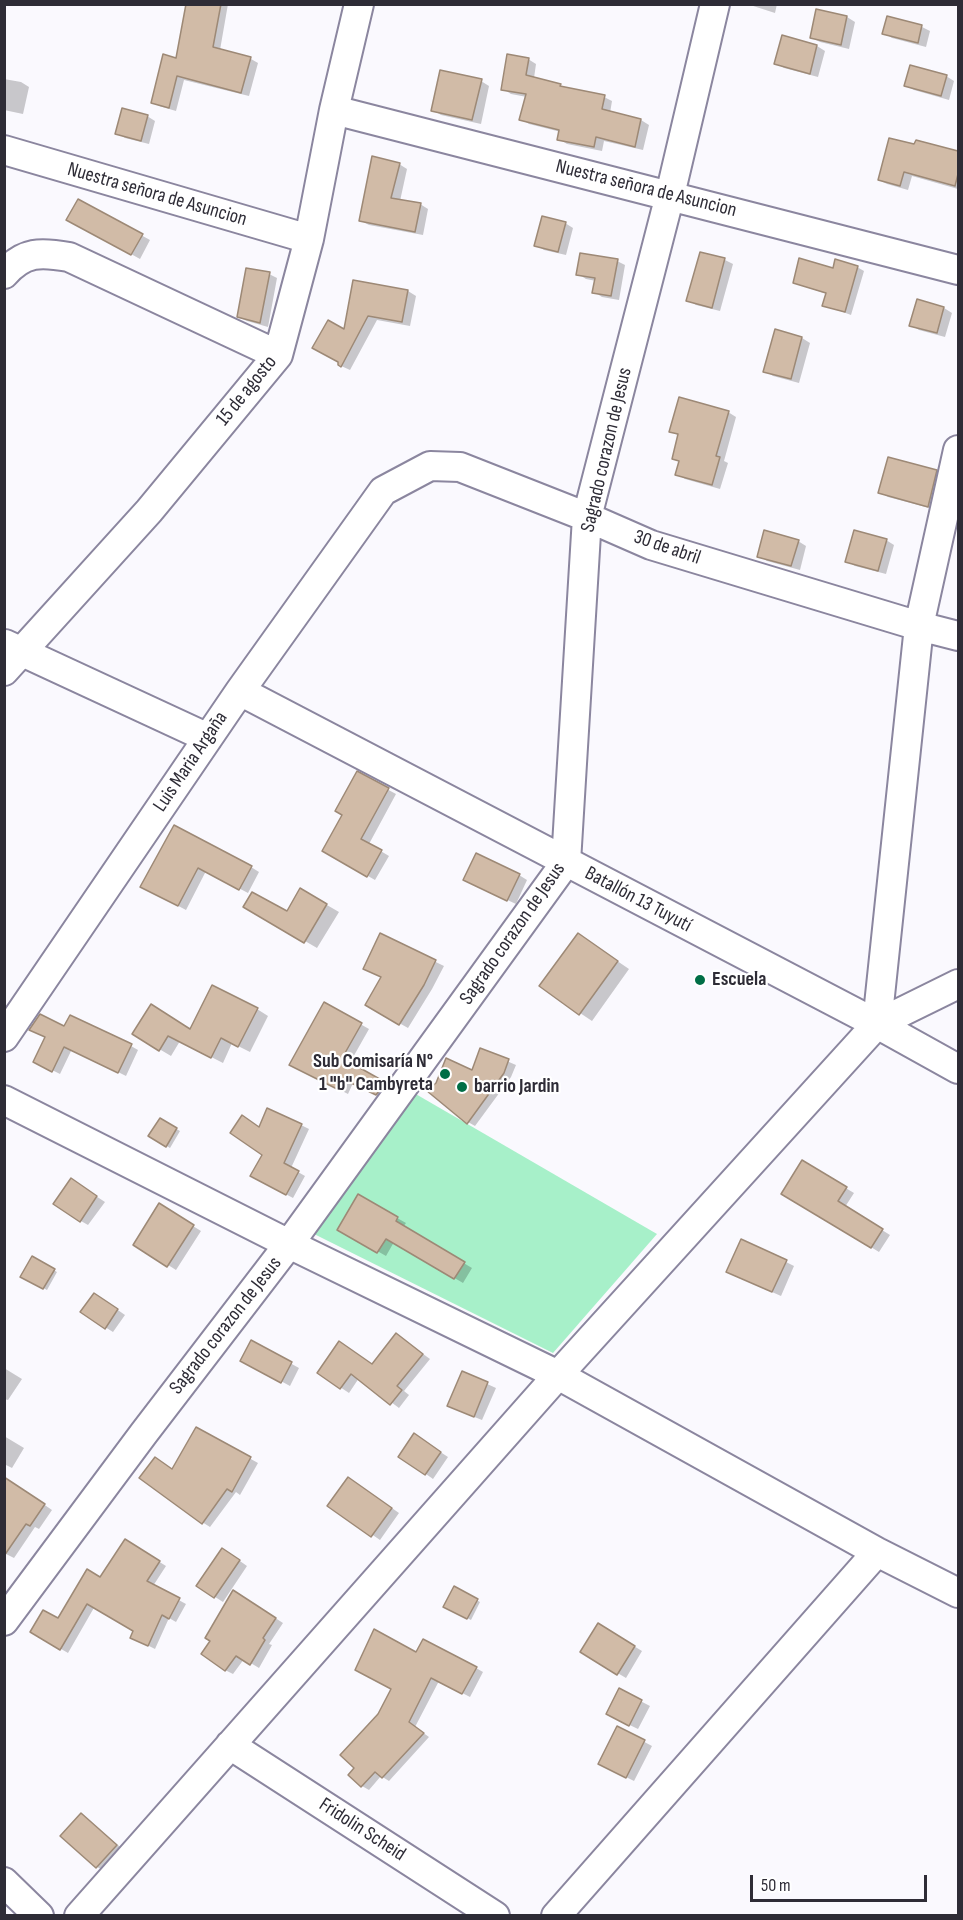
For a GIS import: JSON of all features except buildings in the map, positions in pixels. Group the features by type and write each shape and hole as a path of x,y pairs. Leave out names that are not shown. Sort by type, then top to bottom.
{"street":[{"name":"15 de agosto","path":"10,655 149,511 278,355 309,239 334,110 358,4"},
{"name":"Sagrado corazon de Jesus","path":"4,1620 289,1244 566,862 587,517 670,195 715,4"},
{"name":"Nuestra señora de Asuncion","path":"334,110 958,270"},
{"name":"Nuestra señora de Asuncion","path":"4,150 309,239"},
{"path":"4,274 15,261 44,253 69,257 278,355"},
{"path":"877,1024 919,626 958,450"},
{"name":"30 de abril","path":"383,491 430,466 460,467 651,545 958,636"},
{"name":"Luis Maria Argaña","path":"4,1037 240,691 383,491"},
{"path":"10,655 208,738"},
{"name":"Batallón 13 Tuyutí","path":"240,691 877,1024 958,1069"},
{"path":"79,1916 558,1376 877,1024 958,984"},
{"path":"4,1100 289,1244 558,1376 877,1552 958,1593"},
{"path":"556,1916 877,1552"},
{"name":"Fridolin Scheid","path":"230,1745 495,1916"},
{"path":"4,1881 39,1916"}],"green space":[{"path":"414,1093 657,1234 553,1353 308,1231"}],"place":[{"name":"Escuela","path":"700,980"},
{"name":"Sub Comisaría N° 1 \"b\" Cambyreta","path":"445,1074"},
{"name":"barrio Jardin","path":"462,1087"}]}
